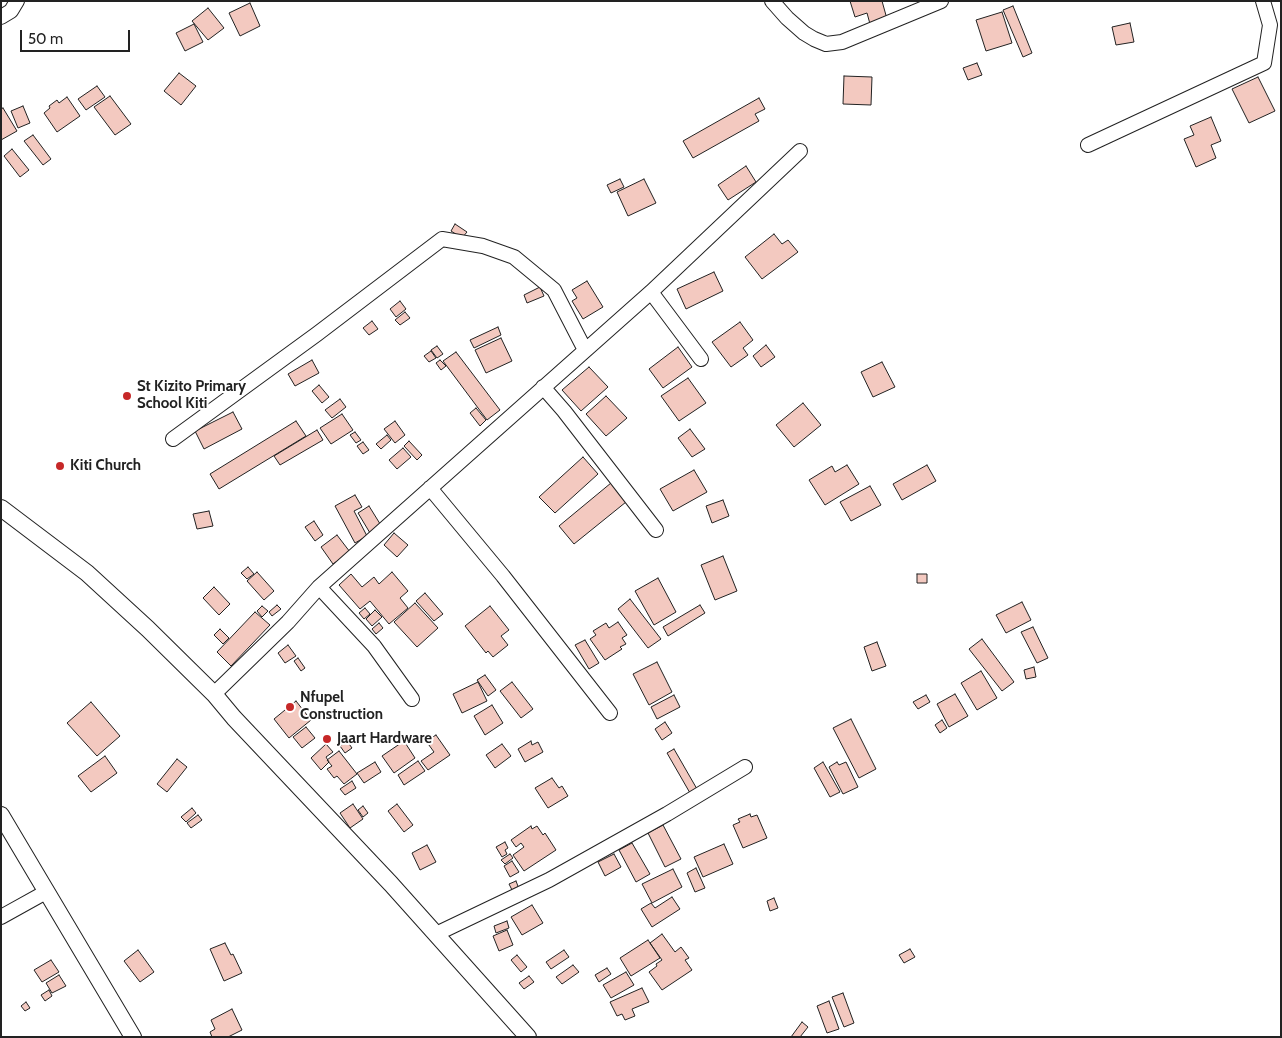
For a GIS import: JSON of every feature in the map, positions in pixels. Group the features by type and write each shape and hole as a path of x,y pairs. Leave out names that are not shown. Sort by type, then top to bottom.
{"street":[{"path":"1,17 11,11 17,1"},
{"path":"772,1 804,33 826,44 842,42 942,1"},
{"path":"1088,144 1264,63 1270,25 1263,1"},
{"path":"214,694 288,622 319,587 650,292 800,151"},
{"path":"173,439 317,334 442,239 483,246 514,257 554,290 585,350"},
{"path":"650,292 700,359"},
{"path":"543,388 564,411 656,530"},
{"path":"430,488 503,576 610,712"},
{"path":"1,508 86,573 148,629 214,694 234,718 391,884 528,1037"},
{"path":"319,587 374,646 412,699"},
{"path":"436,934 549,880 667,814 745,767"},
{"path":"1,815 133,1037"},
{"path":"1,917 46,891"}],"building":[{"path":"850,1 882,1 887,19 870,24 867,13 855,17"},
{"path":"250,3 260,26 240,36 229,13"},
{"path":"1013,6 1032,53 1023,57 1003,10"},
{"path":"208,8 224,28 208,40 192,21"},
{"path":"1002,12 1012,43 986,51 976,20"},
{"path":"1130,23 1134,42 1116,45 1112,27"},
{"path":"194,24 203,42 185,51 176,33"},
{"path":"977,63 982,75 968,80 963,68"},
{"path":"179,73 196,86 181,105 164,91"},
{"path":"844,76 872,77 871,105 843,104"},
{"path":"1258,77 1275,111 1249,123 1232,89"},
{"path":"97,86 105,97 86,110 78,99"},
{"path":"110,96 131,124 115,135 94,107"},
{"path":"67,97 80,116 57,132 44,113 57,100 59,103"},
{"path":"759,98 765,109 755,114 759,121 693,158 683,141"},
{"path":"23,106 30,123 18,128 11,111"},
{"path":"3,108 17,131 1,140 1,109"},
{"path":"1211,117 1221,141 1211,145 1216,158 1196,167 1184,139 1194,135 1190,126"},
{"path":"33,135 51,159 43,165 24,141"},
{"path":"12,149 29,170 20,177 4,156"},
{"path":"746,166 756,182 728,200 718,185"},
{"path":"620,179 624,187 611,193 607,185"},
{"path":"644,179 656,203 628,216 617,192"},
{"path":"455,224 467,232 462,238 451,231"},
{"path":"774,234 782,244 788,240 798,252 762,279 745,257"},
{"path":"714,272 723,291 686,309 677,289"},
{"path":"587,281 603,307 583,319 572,301 577,298 572,290"},
{"path":"540,287 544,296 527,303 524,295"},
{"path":"400,301 406,309 396,317 390,309"},
{"path":"405,312 410,318 400,325 395,320"},
{"path":"372,321 378,329 369,335 363,328"},
{"path":"740,322 753,340 743,348 748,355 731,367 712,342"},
{"path":"498,327 501,335 474,348 470,340"},
{"path":"501,338 512,361 486,373 475,350"},
{"path":"766,345 775,357 761,367 753,356"},
{"path":"437,346 443,354 437,358 431,350"},
{"path":"678,347 692,367 663,388 649,369"},
{"path":"431,351 436,358 429,362 424,356"},
{"path":"456,352 500,410 487,420 443,361"},
{"path":"312,360 319,373 295,386 288,374"},
{"path":"440,360 446,366 441,370 436,363"},
{"path":"882,362 895,387 873,397 861,372"},
{"path":"589,367 608,387 581,411 562,390"},
{"path":"688,378 706,403 679,421 661,396"},
{"path":"319,385 329,397 322,403 312,391"},
{"path":"606,396 627,418 606,436 586,414"},
{"path":"340,399 346,407 332,418 325,410"},
{"path":"803,403 821,425 794,447 776,425"},
{"path":"476,408 486,420 480,426 470,413"},
{"path":"233,412 242,429 204,449 195,431"},
{"path":"342,414 353,430 331,444 320,428"},
{"path":"296,421 306,436 219,489 210,474"},
{"path":"395,421 405,435 395,443 384,429"},
{"path":"690,429 705,449 692,457 678,438"},
{"path":"317,430 323,440 280,465 274,456"},
{"path":"355,432 361,440 356,443 350,435"},
{"path":"387,435 391,440 381,449 376,444"},
{"path":"409,441 422,455 417,460 404,446"},
{"path":"363,442 369,450 363,454 357,446"},
{"path":"403,448 411,457 397,469 389,460"},
{"path":"583,457 598,474 555,513 539,497"},
{"path":"847,465 859,484 825,505 809,480 832,466 835,472"},
{"path":"927,465 936,481 902,500 893,484"},
{"path":"694,470 707,492 673,511 660,489"},
{"path":"611,483 626,502 574,544 559,526"},
{"path":"870,486 881,505 851,521 840,502"},
{"path":"355,495 362,507 354,511 367,536 355,543 335,506"},
{"path":"723,500 729,516 712,523 706,506"},
{"path":"369,506 382,527 370,533 358,513"},
{"path":"209,511 213,526 197,529 193,514"},
{"path":"314,521 323,535 315,541 305,527"},
{"path":"394,533 408,545 397,557 384,545"},
{"path":"337,535 350,552 333,564 321,547"},
{"path":"723,556 737,591 715,600 701,565"},
{"path":"248,567 254,574 247,579 241,573"},
{"path":"257,572 274,591 264,600 247,581"},
{"path":"392,572 408,591 400,598 408,608 389,624 370,601 360,609 339,585 351,574 362,587 374,577 379,584"},
{"path":"917,574 927,574 927,583 917,583"},
{"path":"658,578 676,612 654,625 635,591"},
{"path":"214,587 230,604 219,615 203,598"},
{"path":"425,593 443,614 434,621 416,601"},
{"path":"630,599 661,639 648,648 618,609"},
{"path":"1022,602 1031,620 1006,633 996,615"},
{"path":"415,603 438,628 417,647 394,622"},
{"path":"277,605 281,609 272,616 269,612"},
{"path":"700,605 705,613 668,636 663,627"},
{"path":"262,606 268,611 262,617 257,611"},
{"path":"490,606 509,630 501,636 508,645 493,657 488,651 486,653 465,626"},
{"path":"365,608 370,614 364,619 359,613"},
{"path":"375,610 382,617 372,626 366,619"},
{"path":"255,612 270,625 231,666 217,652"},
{"path":"618,622 627,635 622,638 626,644 620,647 622,649 605,660 590,639 596,635 593,631 606,623 609,628"},
{"path":"379,623 383,628 376,634 372,629"},
{"path":"1033,627 1048,658 1037,663 1021,632"},
{"path":"220,629 229,638 223,644 214,635"},
{"path":"982,639 1014,682 1002,691 969,649"},
{"path":"585,640 599,663 589,669 575,645"},
{"path":"877,642 886,666 872,671 864,647"},
{"path":"288,645 296,656 285,663 278,653"},
{"path":"298,658 305,668 301,671 294,661"},
{"path":"657,662 672,692 649,705 633,674"},
{"path":"1034,667 1036,677 1026,679 1024,670"},
{"path":"981,671 997,698 977,710 961,683"},
{"path":"485,675 496,690 488,696 477,680"},
{"path":"478,682 487,701 462,713 453,694"},
{"path":"512,682 533,709 521,718 500,691"},
{"path":"955,694 968,716 949,727 937,704"},
{"path":"674,695 680,707 657,719 651,707"},
{"path":"926,695 930,702 918,709 913,702"},
{"path":"296,701 311,720 289,738 274,719"},
{"path":"91,702 120,736 97,756 67,723"},
{"path":"492,705 503,723 485,735 474,716"},
{"path":"851,719 876,769 859,778 833,728"},
{"path":"942,720 947,728 940,733 935,725"},
{"path":"665,722 672,733 662,740 655,729"},
{"path":"306,727 315,738 302,748 293,737"},
{"path":"436,735 450,755 428,770 421,761 434,752 426,741"},
{"path":"347,741 352,748 345,753 340,746"},
{"path":"404,741 415,758 394,773 382,756"},
{"path":"531,741 532,745 538,742 543,752 525,762 518,749"},
{"path":"326,744 333,752 326,757 329,762 321,770 311,758"},
{"path":"502,744 511,756 495,768 486,755"},
{"path":"674,749 697,789 690,793 667,753"},
{"path":"339,751 357,774 344,784 337,776 334,778 327,769 332,766 327,760"},
{"path":"105,756 117,773 91,792 78,776"},
{"path":"177,759 187,767 167,792 157,784"},
{"path":"418,761 425,771 404,785 398,775"},
{"path":"375,762 381,772 364,783 357,773"},
{"path":"823,762 840,792 830,797 814,768"},
{"path":"837,762 839,765 846,762 858,787 843,794 829,767"},
{"path":"552,778 559,788 562,786 568,796 548,808 535,788"},
{"path":"352,781 356,788 345,795 340,789"},
{"path":"353,804 363,819 350,828 340,813"},
{"path":"397,804 413,825 404,832 388,811"},
{"path":"363,806 368,813 363,817 358,810"},
{"path":"192,808 196,813 186,822 181,817"},
{"path":"750,814 751,817 757,815 767,838 743,848 733,825 740,822 738,819"},
{"path":"198,815 202,820 191,828 187,823"},
{"path":"663,825 681,859 665,867 648,833"},
{"path":"531,826 532,829 537,826 543,835 545,833 556,850 524,871 513,855 524,847 521,843 516,847 511,840"},
{"path":"505,842 508,848 505,850 507,854 502,857 496,847"},
{"path":"632,843 650,874 636,882 619,850"},
{"path":"724,844 733,864 703,877 694,857"},
{"path":"427,845 436,862 420,870 412,853"},
{"path":"510,854 513,858 505,864 501,860"},
{"path":"614,854 621,867 605,876 598,862"},
{"path":"512,861 519,872 510,877 504,866"},
{"path":"696,868 705,888 695,892 687,873"},
{"path":"673,869 682,887 652,903 642,884"},
{"path":"516,881 519,889 513,892 509,884"},
{"path":"672,897 680,909 652,927 641,909 651,903 655,908"},
{"path":"774,898 778,908 770,911 767,901"},
{"path":"532,905 543,923 522,935 511,917"},
{"path":"507,921 509,928 496,933 494,926"},
{"path":"507,930 513,945 499,951 493,936"},
{"path":"662,934 675,952 681,947 689,958 685,960 692,970 662,990 649,972 662,960 650,943"},
{"path":"648,940 660,958 631,976 620,958"},
{"path":"225,943 231,955 233,954 242,973 224,981 210,949"},
{"path":"910,949 915,957 904,963 899,955"},
{"path":"138,950 154,972 140,982 124,961"},
{"path":"564,950 569,957 551,969 546,962"},
{"path":"517,955 527,967 521,972 511,960"},
{"path":"51,960 59,972 42,982 34,970"},
{"path":"573,965 579,972 562,984 556,977"},
{"path":"607,968 611,974 599,982 595,975"},
{"path":"626,972 634,985 611,998 603,985"},
{"path":"59,975 66,986 52,993 46,983"},
{"path":"529,976 534,982 524,989 519,983"},
{"path":"642,988 649,1002 632,1009 635,1016 625,1020 622,1014 617,1016 610,1002"},
{"path":"49,990 52,996 45,1001 41,995"},
{"path":"843,993 854,1023 844,1027 832,997"},
{"path":"829,1001 839,1029 827,1033 817,1006"},
{"path":"26,1002 30,1008 25,1011 21,1006"},
{"path":"232,1009 242,1030 228,1037 212,1037 210,1032 215,1029 211,1020"},
{"path":"802,1022 808,1027 800,1037 791,1037"}],"place":[{"name":"St Kizito Primary School Kiti","path":"127,396"},
{"name":"Kiti Church","path":"60,466"},
{"name":"Nfupel Construction","path":"290,707"},
{"name":"Jaart Hardware","path":"327,739"}]}
